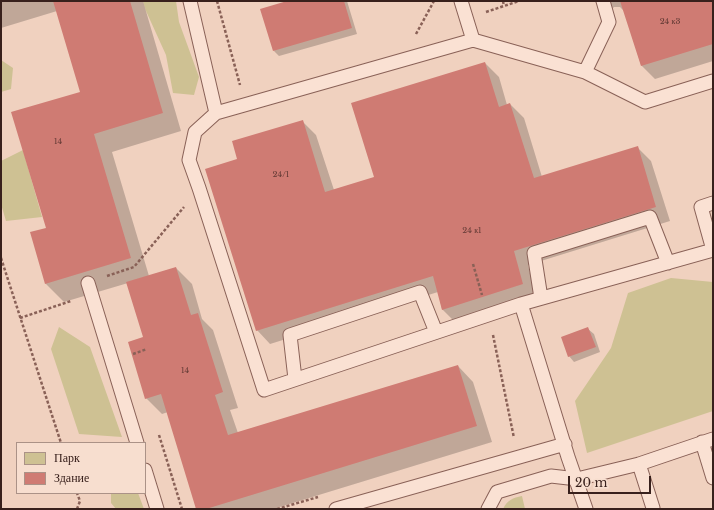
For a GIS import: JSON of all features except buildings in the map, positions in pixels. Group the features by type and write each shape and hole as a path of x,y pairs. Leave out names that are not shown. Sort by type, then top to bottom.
{"lane":[{"path":"190,1 216,113"},
{"path":"461,1 473,40"},
{"path":"585,72 609,22 603,1"},
{"path":"713,81 645,102 585,72 473,40 216,113 195,132 188,160 199,188 264,390 521,304 713,250 701,207 713,204"},
{"path":"541,298 534,253 650,217 668,262"},
{"path":"88,283 137,442"},
{"path":"296,379 290,335 420,292 436,332"},
{"path":"521,304 586,509"},
{"path":"488,509 497,492 551,476 577,479 639,464 707,441 713,478"},
{"path":"336,509 565,444"},
{"path":"639,464 653,508"},
{"path":"146,473 157,509"}],"path":[{"path":"217,1 241,92 249,104"},
{"path":"503,1 504,6"},
{"path":"466,18 519,1"},
{"path":"20,318 82,297 88,283 134,267 199,188"},
{"path":"1,258 61,442"},
{"path":"472,264 488,315 518,457"},
{"path":"133,354 147,350"},
{"path":"77,494 80,502 77,509"},
{"path":"277,509 320,497"}],"green space":[{"path":"143,1 176,1 179,22 199,77 194,95 173,93 166,55"},
{"path":"1,60 13,68 11,89 1,92"},
{"path":"23,150 42,217 6,221 1,204 1,161"},
{"path":"671,278 713,282 713,411 587,453 575,401 611,348 628,293"},
{"path":"59,327 90,347 122,437 79,434 51,349"},
{"path":"111,494 138,494 144,509 116,509 111,503"},
{"path":"522,496 525,509 503,509 506,503"}]}
